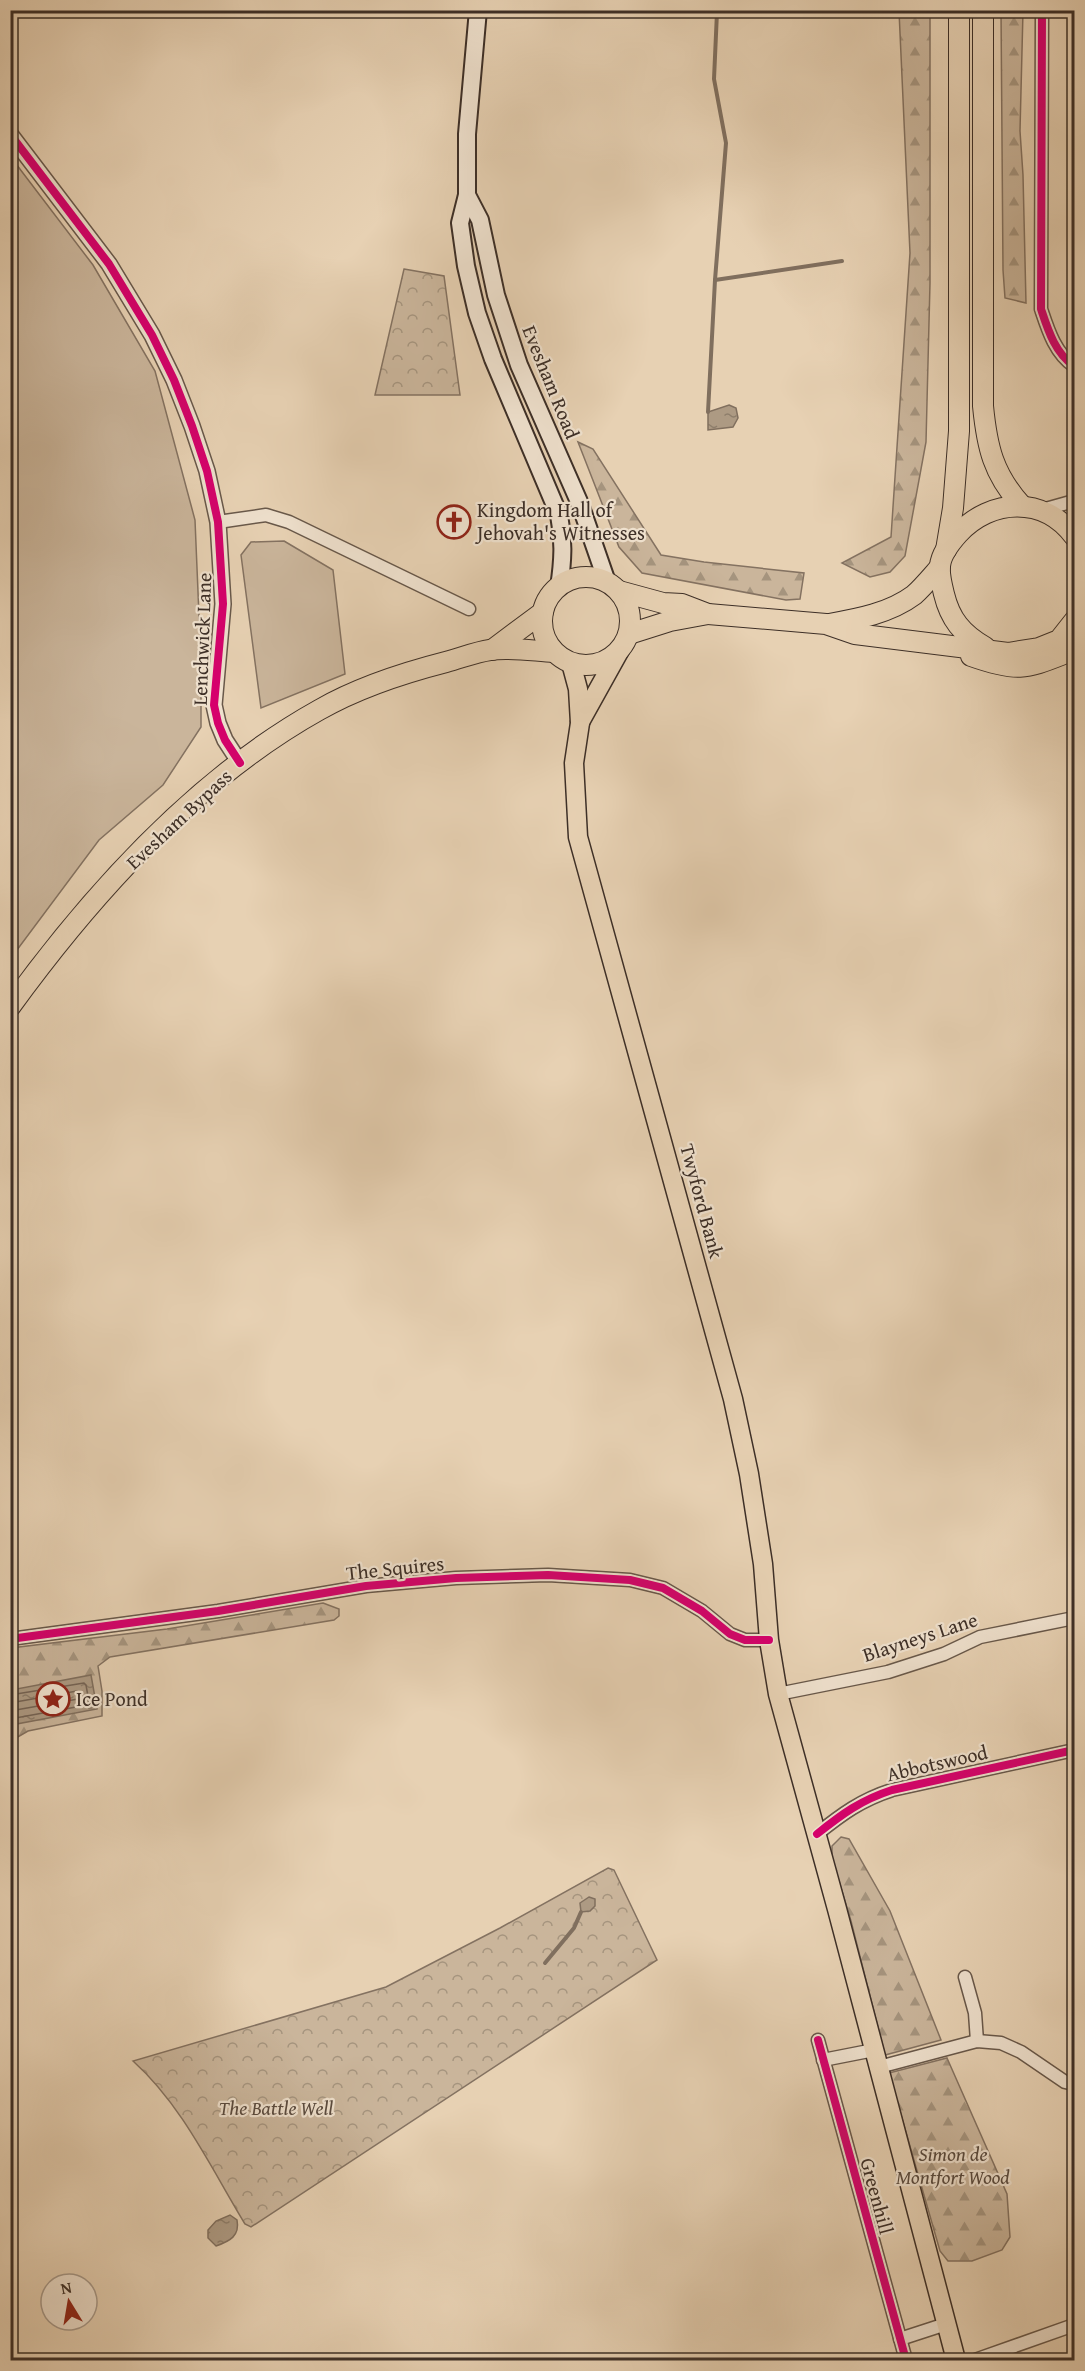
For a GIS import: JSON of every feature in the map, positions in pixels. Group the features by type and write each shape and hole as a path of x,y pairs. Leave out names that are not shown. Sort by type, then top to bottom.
{"highway":[{"path":"958,10 959,431 952,508 943,559 947,607 957,626 969,638 990,650"},
{"path":"983,10 983,406 987,441 993,463 1007,489 1022,506"},
{"path":"708,614 682,604 663,603 585,577 559,586 548,599 543,612 542,628 554,652 571,663 586,666 600,663 624,642 670,621 708,614 826,624 852,620 899,605 915,593 965,527 982,515 1000,509 1022,506 1042,510 1061,520 1074,536"},
{"path":"613,586 626,602 630,613 624,642"},
{"name":"Evesham Bypass","path":"492,650 543,612"},
{"path":"945,646 992,663 1014,668 1044,663 1069,642 1074,621"},
{"path":"826,624 855,634 1008,653 1024,652 1069,642"},
{"name":"Evesham Bypass","path":"10,1007 70,930 141,852 197,798 278,735 312,714 366,687 418,669 492,650 554,652"}],"main road":[{"name":"Evesham Road","path":"478,10 468,134 467,195 460,223 466,266 477,313 493,358 559,515 564,537 559,586"},
{"name":"Evesham Road","path":"467,195 480,220 496,295 519,365 613,586"},
{"name":"Twyford Bank","path":"580,723 624,642"},
{"name":"Twyford Bank","path":"571,663 578,689 580,723 574,763 578,837 733,1399 749,1474 763,1564 769,1640 778,1694"},
{"name":"Greenhill","path":"778,1694 956,2361"}],"street":[{"path":"1042,10 1041,309 1050,338 1074,366"},
{"name":"Lenchwick Lane","path":"10,134 109,264 152,335 174,380 192,426 207,471 218,522 223,604 214,705 225,740 240,763"},
{"path":"1042,510 1074,501"},
{"path":"218,522 266,515 289,522 469,609"},
{"name":"The Squires","path":"10,1639 218,1611 366,1587 456,1578 548,1575 630,1580 663,1588 702,1611 730,1634 745,1640 769,1640"},
{"name":"Blayneys Lane","path":"778,1694 888,1672 944,1654 980,1637 1074,1618"},
{"name":"Abbotswood","path":"817,1834 869,1797 1074,1750"},
{"path":"965,1977 975,2013 977,2041"},
{"name":"Greenhill","path":"818,2040 906,2361"},
{"path":"822,2060 877,2059 977,2041 1001,2043 1021,2052 1065,2082 1074,2084"},
{"path":"900,2339 946,2324"},
{"path":"975,2361 1074,2325"}],"green space":[{"path":"899,11 930,11 930,283 926,442 905,556 890,572 870,577 842,563 891,537 910,253"},
{"path":"1001,11 1023,11 1020,131 1026,303 1005,298"},
{"path":"10,156 93,265 155,371 195,520 201,664 201,727 163,785 99,840 11,958"},
{"path":"404,269 444,276 460,395 375,395"},
{"path":"578,442 593,449 661,555 804,573 800,599 786,600 642,573 619,547"},
{"path":"284,541 333,570 345,674 261,708 241,555 251,542"},
{"path":"323,1603 339,1609 339,1616 334,1620 110,1657 98,1666 102,1691 102,1716 28,1731 11,1741 11,1648 167,1629"},
{"path":"841,1837 849,1839 890,1911 941,2040 885,2055 851,1921 832,1858 832,1846"},
{"name":"The Battle Well","path":"608,1868 614,1870 657,1960 251,2227 245,2224 181,2117 150,2078 133,2061 386,1987 500,1928"},
{"name":"Simon de Montfort Wood","path":"947,2058 1007,2194 1010,2237 1002,2250 972,2261 948,2261 940,2251 889,2073"}],"water":[{"path":"729,405 736,408 738,418 733,427 708,430 708,412"},
{"name":"Ice Pond","path":"91,1675 97,1709 11,1725 11,1690"},
{"path":"589,1897 595,1899 595,1906 590,1911 581,1912 580,1903"},
{"path":"230,2215 237,2220 237,2230 230,2240 216,2246 208,2238 208,2230 216,2221"}],"waterway":[{"path":"708,412 715,280 726,143 714,79 717,12"},
{"path":"715,280 842,261"},
{"path":"545,1963 574,1928 581,1912"}],"cycle path":[{"path":"1042,10 1041,309 1057,348 1074,366"},
{"path":"10,134 109,264 152,335 174,380 192,426 207,471 218,522 223,604 214,705 225,740 240,763"},
{"path":"10,1639 218,1611 366,1586 456,1578 548,1575 630,1580 663,1588 702,1611 730,1634 745,1640 769,1640"},
{"path":"817,1834 852,1808 892,1790 1074,1750"},
{"path":"818,2040 906,2360"}],"place":[{"name":"Kingdom Hall of Jehovah's Witnesses","path":"454,522"},
{"name":"Ice Pond","path":"53,1699"}]}
